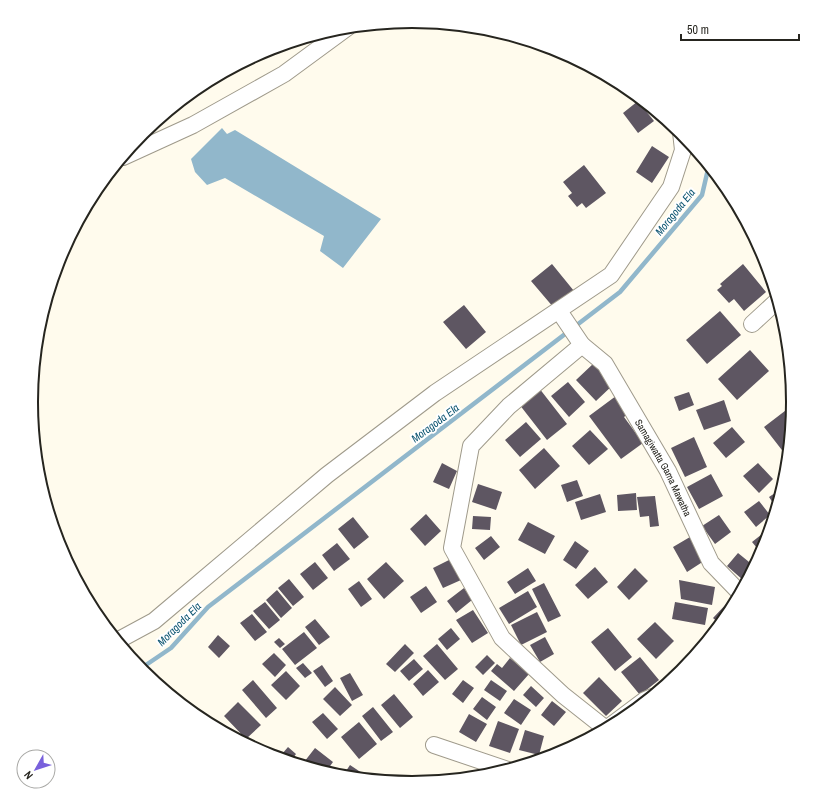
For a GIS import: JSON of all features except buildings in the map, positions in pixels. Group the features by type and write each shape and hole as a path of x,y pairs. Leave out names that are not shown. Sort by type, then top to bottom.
{"street":[{"path":"137,150 193,125 284,74 323,39"},
{"path":"122,638 154,621 327,475 436,393 611,275 671,187 683,150 682,144"},
{"path":"752,324 773,304"},
{"name":"Samagiwatta Gama Mawatha","path":"559,311 582,345 605,364 668,471 711,563 737,590"},
{"path":"582,345 509,406 471,446 452,548 502,638 563,695 601,727"},
{"path":"434,745 498,767"}],"water":[{"path":"222,128 227,134 235,130 381,219 343,268 320,251 324,236 225,178 207,185 195,172 191,159"}],"waterway":[{"name":"Moragoda Ela","path":"146,665 171,648 208,607 620,292 702,195 707,172"}]}
